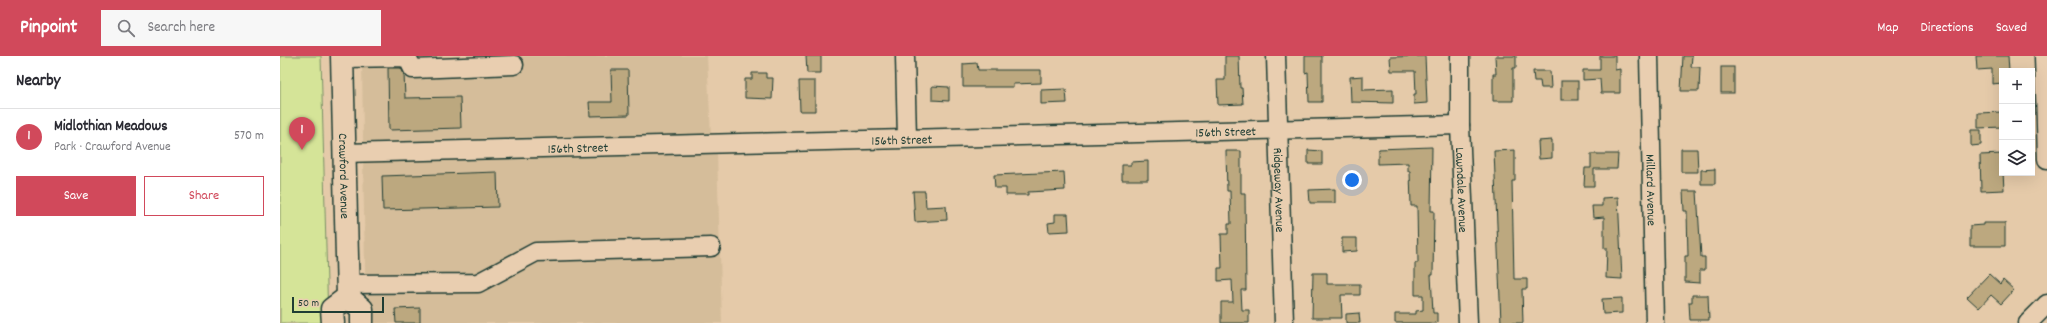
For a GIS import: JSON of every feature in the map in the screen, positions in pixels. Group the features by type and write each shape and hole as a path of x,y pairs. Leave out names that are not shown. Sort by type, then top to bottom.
{"main road":[{"name":"Crawford Avenue","path":"342,57 348,290"},
{"path":"333,323 332,309 348,290 362,309 362,323"}],"street":[{"path":"905,56 907,138"},
{"name":"Ridgeway Avenue","path":"1276,56 1280,130 1284,323"},
{"name":"Lawndale Avenue","path":"1460,56 1460,125 1468,323"},
{"name":"Millard Avenue","path":"1649,56 1655,323"},
{"path":"2044,56 2047,159"},
{"path":"342,57 407,57 413,69 514,65"},
{"name":"156th Street","path":"344,154 907,138 1460,125"},
{"path":"348,290 478,283 536,252 711,247"},
{"path":"2028,323 2047,304"}],"shaded area":[{"path":"362,56 707,56 711,136 363,142"},
{"path":"717,151 722,323 366,323 363,158"}],"green space":[{"path":"280,56 321,56 328,323 280,323"}],"building":[{"path":"806,56 821,56 821,73 807,73"},
{"path":"1225,56 1239,56 1240,88 1242,88 1243,104 1218,105 1217,80 1225,80"},
{"path":"1305,56 1322,56 1322,102 1309,102 1308,72 1305,73"},
{"path":"1425,56 1427,103 1414,104 1414,94 1416,94 1415,71 1391,71 1390,57"},
{"path":"1495,56 1516,56 1516,68 1513,68 1513,101 1493,101 1493,74 1496,74"},
{"path":"1600,56 1615,56 1615,70 1620,69 1620,93 1601,93 1600,79 1583,80 1583,70 1600,70"},
{"path":"1683,56 1692,56 1691,67 1700,67 1699,91 1681,91"},
{"path":"1976,56 2008,56 2009,68 1999,68 1999,83 1992,84 1992,69 1977,70"},
{"path":"977,63 978,70 1041,70 1041,83 1013,84 1013,87 963,87 963,64"},
{"path":"1721,67 1734,67 1734,93 1721,93"},
{"path":"388,68 401,68 404,74 405,98 460,97 461,128 389,130"},
{"path":"611,70 628,70 629,115 590,116 589,102 612,102"},
{"path":"1533,71 1550,71 1551,88 1541,88 1540,81 1534,81"},
{"path":"752,73 766,73 766,78 773,78 772,99 745,98 745,79 752,79"},
{"path":"1363,76 1363,90 1393,89 1393,103 1351,102 1350,77"},
{"path":"799,81 815,81 815,111 800,111"},
{"path":"1561,81 1578,81 1578,100 1561,100"},
{"path":"932,86 949,87 949,101 932,100"},
{"path":"1066,89 1067,103 1041,104 1041,90"},
{"path":"1999,112 1999,127 1978,128 1978,113"},
{"path":"1971,130 1981,130 1981,145 1971,146"},
{"path":"1552,140 1552,158 1539,159 1538,141"},
{"path":"1432,147 1431,211 1434,211 1433,275 1431,275 1433,313 1437,313 1437,323 1395,323 1395,314 1416,314 1416,311 1423,310 1423,295 1415,295 1415,263 1418,263 1417,206 1411,206 1410,171 1408,171 1408,163 1378,164 1378,149"},
{"path":"1681,149 1697,149 1698,172 1681,172"},
{"path":"1308,150 1322,151 1322,164 1308,164"},
{"path":"1515,150 1515,181 1512,181 1514,279 1527,279 1527,289 1522,289 1523,323 1501,323 1494,151"},
{"path":"1226,151 1241,151 1241,193 1245,193 1246,290 1241,290 1242,310 1249,310 1249,323 1221,323 1221,302 1233,302 1232,280 1218,281 1218,268 1222,268 1221,234 1228,234 1228,224 1231,224 1230,191 1227,191"},
{"path":"1591,154 1618,154 1617,169 1594,169 1594,186 1584,186 1585,168 1591,168"},
{"path":"1999,154 1999,176 2003,176 2004,190 1981,191 1980,155"},
{"path":"1148,161 1148,180 1122,180 1122,165 1131,165 1131,162"},
{"path":"1715,169 1715,184 1701,184 1701,170"},
{"path":"497,172 498,207 383,210 382,176"},
{"path":"1064,172 1065,190 1028,192 1028,195 1006,195 1006,188 995,188 994,175"},
{"path":"1335,189 1335,203 1310,203 1309,190"},
{"path":"913,191 925,191 926,207 946,206 947,220 915,222"},
{"path":"1683,191 1697,191 1701,257 1705,257 1705,270 1700,270 1700,283 1685,282 1685,256 1688,256 1687,211 1684,211"},
{"path":"1618,197 1622,279 1606,278 1607,248 1604,248 1604,217 1593,218 1592,206 1602,206 1602,198"},
{"path":"1055,214 1068,214 1069,231 1049,232 1048,223 1055,222"},
{"path":"1983,223 2005,223 2005,246 1970,246 1970,226 1983,225"},
{"path":"1342,238 1357,238 1357,251 1342,252"},
{"path":"1313,273 1327,273 1327,284 1360,284 1360,295 1341,295 1342,318 1312,318"},
{"path":"1989,274 2000,284 2003,280 2014,290 2001,304 1991,295 1979,308 1967,297"},
{"path":"1692,295 1708,295 1709,320 1690,320 1689,302 1692,302"},
{"path":"1622,298 1622,313 1603,314 1602,299"},
{"path":"420,308 420,323 396,323 395,309"},
{"path":"1359,313 1360,323 1346,323 1346,314"}],"place":[{"name":"Midlothian Meadows","path":"302,150"}]}
